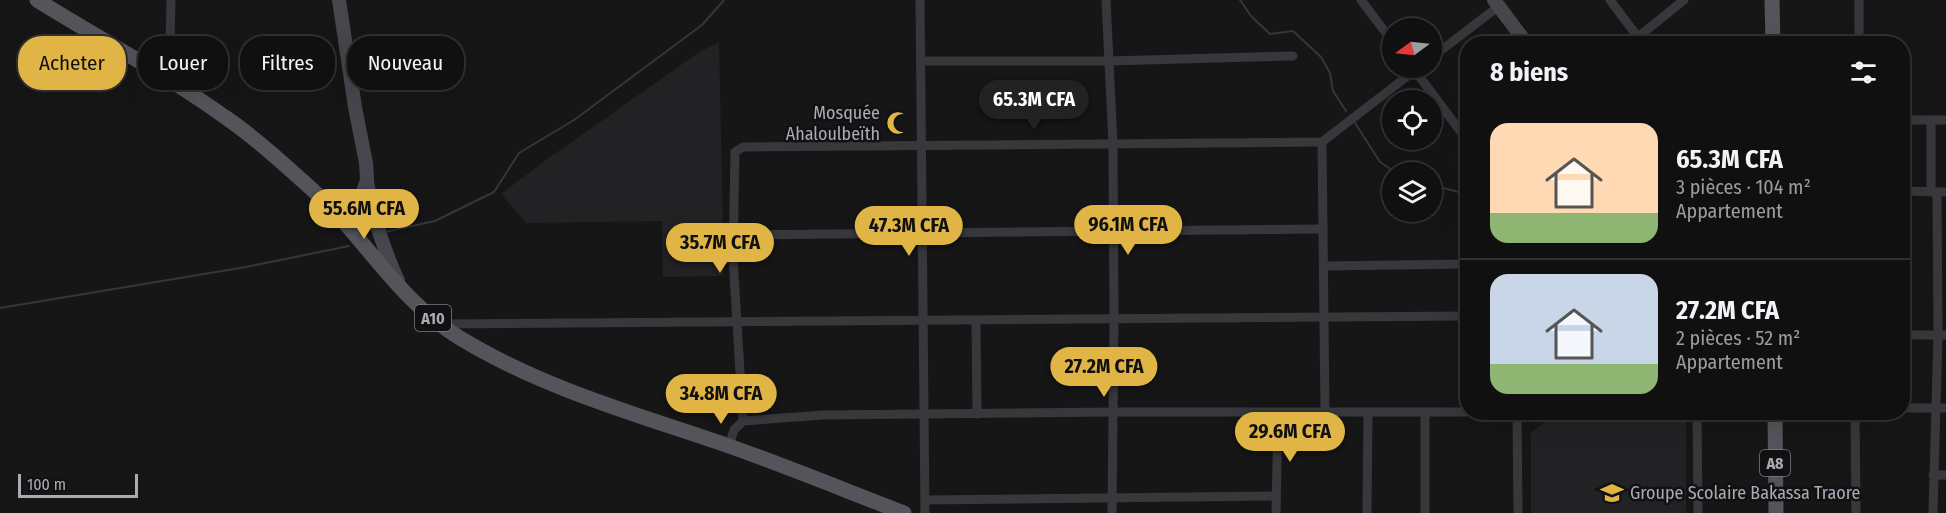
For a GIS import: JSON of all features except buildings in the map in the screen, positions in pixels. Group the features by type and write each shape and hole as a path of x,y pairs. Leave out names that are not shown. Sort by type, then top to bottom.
{"main road":[{"name":"A10","path":"37,0 138,61"},
{"path":"1772,0 1773,36"},
{"name":"A10","path":"183,90 227,118 297,176 345,223 401,289 439,324 519,370 624,411 729,446 904,513"},
{"name":"A8","path":"1775,420 1776,513"}],"street":[{"path":"170,36 171,0"},
{"path":"339,0 372,212 380,239 401,289"},
{"path":"920,0 925,513"},
{"path":"1106,0 1113,144 1112,513"},
{"path":"1361,0 1382,28"},
{"path":"1610,0 1637,36"},
{"path":"1644,36 1684,0"},
{"path":"1858,0 1859,36"},
{"path":"1442,49 1496,3 1521,36"},
{"path":"921,61 1108,61 1293,56"},
{"path":"743,421 733,235 735,152 738,149 742,147 1322,142 1402,78"},
{"path":"1422,78 1460,130"},
{"path":"1910,120 1946,120"},
{"path":"1931,120 1938,192 1942,335 1935,408 1933,513"},
{"path":"1322,142 1325,412"},
{"path":"345,223 361,198 367,180"},
{"path":"1910,191 1938,192"},
{"path":"733,235 1323,229"},
{"path":"1324,266 1460,264"},
{"path":"439,324 1460,316"},
{"path":"976,320 977,414"},
{"path":"1910,335 1942,335"},
{"path":"1910,408 1946,408"},
{"path":"1367,513 1368,412"},
{"path":"729,446 734,430 743,421 823,415 1460,412"},
{"path":"1276,513 1278,413"},
{"path":"1425,413 1425,513"},
{"path":"1517,420 1518,513"},
{"path":"1697,420 1698,513"},
{"path":"1855,420 1856,513"},
{"path":"1933,476 1946,475"},
{"path":"925,500 1276,496"}],"shaded area":[{"path":"719,42 724,276 663,277 662,221 526,223 501,194 698,53"},
{"path":"1547,420 1686,420 1686,513 1531,513 1531,433"}],"waterway":[{"path":"385,232 435,221 494,192 519,153 574,120 702,25 724,0"},
{"path":"1240,0 1251,16 1270,34 1293,31 1321,57 1330,73 1333,91 1346,111"},
{"path":"1355,123 1382,163"},
{"path":"1442,188 1460,192"},
{"path":"0,308 246,267 349,246"}],"place":[{"name":"Mosquée Ahaloulbeïth","path":"898,123"},
{"name":"Groupe Scolaire Bakassa Traore","path":"1612,493"}]}
